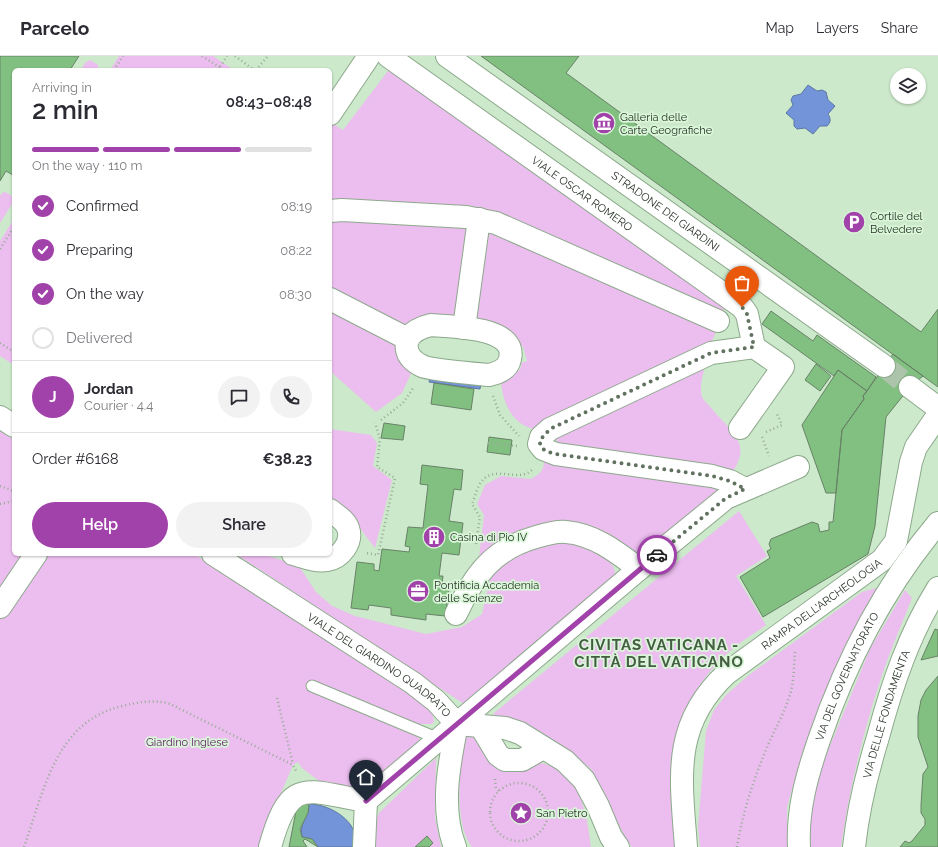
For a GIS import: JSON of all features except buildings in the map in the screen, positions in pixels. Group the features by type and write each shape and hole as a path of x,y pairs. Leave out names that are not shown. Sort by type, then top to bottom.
{"street":[{"path":"332,111 369,56"},
{"name":"VIALE OSCAR ROMERO","path":"388,56 742,307 747,314 754,347"},
{"name":"STRADONE DEI GIARDINI","path":"447,56 884,366"},
{"path":"332,211 342,210 479,219 496,223 718,321"},
{"path":"464,328 479,219"},
{"path":"332,300 400,335"},
{"path":"736,494 730,481 712,476 556,454 543,449 539,444 540,440 550,429 711,353 754,347 783,367 740,428"},
{"path":"910,387 938,408"},
{"name":"RAMPA DELL'ARCHEOLOGIA","path":"686,847 683,797 683,756 686,735 694,716 706,695 727,673 882,560 896,541 911,462 916,447 938,415"},
{"path":"0,417 12,425"},
{"path":"364,847 366,801 639,569 736,494 798,467"},
{"path":"300,556 319,561 332,559 345,550 349,538 348,528 345,523 332,512"},
{"name":"VIA DEL GOVERNATORATO","path":"799,847 799,815 804,790 832,703 849,662 882,604 925,538 938,523"},
{"path":"456,614 466,592 479,572 507,548 519,542 547,534 566,531 596,540 639,569"},
{"path":"0,607 35,556"},
{"name":"VIALE DEL GIARDINO QUADRATO","path":"216,556 413,683 436,701 457,724 447,775 448,816 455,847"},
{"name":"VIA DELLE FONDAMENTA","path":"854,847 857,817 868,773 901,662 915,630 938,588"},
{"path":"457,724 505,728 520,733 565,761 584,780 598,806 611,837 618,847"},
{"path":"480,725 498,755 505,760 522,760 542,748"},
{"path":"270,847 285,808 293,797 307,791 366,801"}],"lane":[{"path":"312,686 420,729 439,739"}],"path":[{"path":"115,68 123,56"},
{"path":"202,56 217,68"},
{"path":"219,68 227,56"},
{"path":"235,56 252,68"},
{"path":"257,68 268,56"},
{"path":"0,249 12,230"},
{"path":"0,343 12,351"},
{"path":"381,420 404,403 415,385"},
{"path":"492,392 500,415 514,432"},
{"path":"345,550 378,555 395,478 377,467 380,439 375,423"},
{"path":"761,434 782,425"},
{"path":"479,572 474,564 480,517 472,504 482,481 496,472 521,475 528,474 533,468"},
{"path":"0,486 12,490"},
{"path":"0,504 12,501"},
{"path":"737,847 742,818 750,792 768,744 786,707 791,690 796,646 794,623"},
{"path":"277,698 293,765 307,791"},
{"path":"24,847 56,758 64,745 78,730 113,708 154,700 168,703 293,765"},
{"path":"514,783 523,783 538,789 544,796 549,811 545,828 540,834 524,842 512,841 501,835 491,822 490,809 494,797 500,790 514,783"}],"green space":[{"path":"119,56 213,56 231,68 111,68"},
{"path":"90,60 98,65 98,68 82,68 85,63"},
{"path":"391,67 727,303 723,312 575,246 332,203 332,125 333,124 343,130"},
{"path":"3,192 12,196 12,204 0,223 0,196"},
{"path":"332,221 461,228 468,230 457,320 411,331 332,291"},
{"path":"12,222 12,364 0,356 0,241"},
{"path":"489,232 498,233 716,332 712,341 533,429 523,425 515,418 508,408 502,390 501,379 518,371 521,368 521,363 527,361 523,346 515,347 475,324"},
{"path":"332,308 400,344 415,365 402,393 376,412 332,373"},
{"path":"706,363 701,384 702,397 733,432 740,446 740,454 731,474 560,444 554,438"},
{"path":"332,429 371,435 377,443 373,466 392,480 375,548 353,519 332,498"},
{"name":"Giardino Inglese","path":"0,431 12,439 12,556 197,556 406,688 432,712 434,721 432,724 411,724 421,741 377,780 359,789 323,784 302,768 298,762 293,765 272,814 264,847 0,847"},
{"path":"545,457 715,484 719,491 643,556 602,533 479,558 484,515 477,504 485,485 501,476 531,479 539,474 543,468"},
{"path":"739,511 767,556 736,576 766,625 736,646 710,671 690,701 682,718 673,753 671,771 675,847 632,847 626,839 591,769 569,751 493,714"},
{"path":"557,542 594,550 602,554 608,560 613,567 616,576 464,704 239,556 269,556 299,566 316,592 332,606 355,616 426,634 462,627 482,614 492,570 535,546"},
{"path":"876,588 877,593 835,670 803,751 787,807 787,847 700,847 698,827 706,731 714,710 726,695 749,675 862,592"},
{"path":"905,590 912,598 892,648 868,719 852,783 841,847 808,847 812,801 825,758 870,649"},
{"path":"471,731 488,746 500,770 505,771 541,763 555,768 567,778 574,786 583,805 591,847 472,847 466,837 460,810 462,739"},
{"path":"436,758 435,818 441,847 429,847 433,843 427,836 415,847 372,847 374,824 379,813"}],"water":[{"path":"808,85 817,91 822,90 826,92 828,100 835,106 828,114 830,117 830,122 828,125 820,126 813,134 805,128 797,129 794,126 794,120 786,113 793,105 791,100 793,96 801,94"},
{"path":"430,377 481,383 480,389 429,382"},
{"path":"309,804 326,807 342,816 349,822 356,838 355,847 318,847 312,839 302,837 301,832"}],"tunnel":[{"path":"884,366 910,387"}],"way so far":[{"path":"657,555 726,498 745,489 730,481 712,476 548,452 539,444 541,437 550,429 711,353 754,347 747,314 742,307"}],"place":[{"name":"Galleria delle Carte Geografiche","path":"604,123"},
{"name":"Cortile del Belvedere","path":"854,222"},
{"name":"Casina di Pio IV","path":"434,537"},
{"name":"Pontificia Accademia delle Scienze","path":"418,591"},
{"name":"San Pietro","path":"521,813"}],"district":[{"name":"CIVITAS VATICANA - CITTÀ DEL VATICANO","path":"659,654"}],"route":[{"path":"366,801 657,555"}]}
